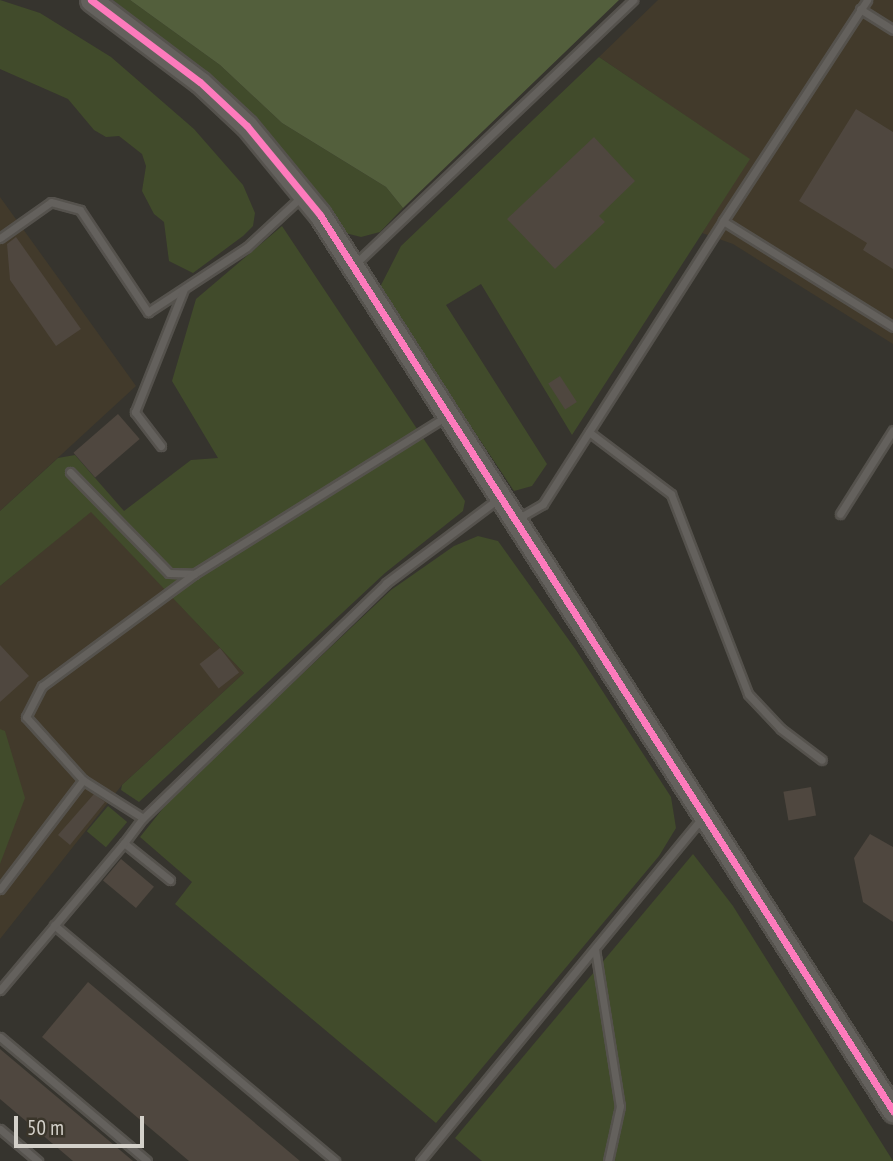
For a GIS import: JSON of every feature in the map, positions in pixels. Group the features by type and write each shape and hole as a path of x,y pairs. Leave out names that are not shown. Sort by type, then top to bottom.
{"street":[{"path":"91,0 200,82 247,126 304,194 502,497 893,1111"}],"lane":[{"path":"353,266 633,0"},
{"path":"516,520 543,504 867,0"},
{"path":"860,9 893,30"},
{"path":"0,238 51,202 80,210 148,312 247,247 304,194"},
{"path":"723,221 893,327"},
{"path":"161,446 135,412 185,288"},
{"path":"144,818 83,780 26,717 42,686 194,574 449,415"},
{"path":"840,514 893,430"},
{"path":"589,432 671,494 748,694 781,729 822,760"},
{"path":"70,472 169,573 194,574"},
{"path":"0,990 144,818 386,583 502,497"},
{"path":"0,889 83,780"},
{"path":"420,1161 704,817"},
{"path":"124,843 170,880"},
{"path":"54,925 335,1161"},
{"path":"594,949 620,1106 608,1161"},
{"path":"0,1037 147,1161"},
{"path":"0,1129 38,1161"}],"shaded area":[{"path":"658,0 893,0 893,344 733,244 702,233 749,159 599,57"},
{"path":"0,197 136,386 0,511"},
{"path":"91,511 244,673 122,785 0,939 0,586"}],"green space":[{"path":"0,0 40,13 111,57 194,129 243,185 255,213 253,226 193,273 169,261 164,222 154,214 142,191 146,166 142,154 119,136 106,137 94,130 68,99 0,69"},
{"path":"113,0 130,0 220,65 282,123 386,187 403,208 380,232 361,237 345,233 282,152 215,84"},
{"path":"130,0 619,0 403,208 386,187 282,123 220,65"},
{"path":"599,57 750,159 572,435 481,284 446,305 547,464 532,486 514,491 379,289 401,246"},
{"path":"282,226 465,501 463,511 385,573 139,802 121,790 122,785 244,673 91,512 0,586 0,511 58,458 75,455 124,511 191,460 218,458 172,381 196,299"},
{"path":"478,536 498,541 576,650 671,797 676,828 659,856 436,1123 175,904 192,882 140,837 172,797 391,590 454,546"},
{"path":"0,729 5,731 25,798 0,864"},
{"path":"108,806 127,822 106,847 87,831"},
{"path":"693,854 733,906 893,1161 482,1161 455,1138"}],"building":[{"path":"856,109 893,132 893,269 863,250 867,243 799,201"},
{"path":"594,137 635,181 599,216 605,222 555,269 507,219"},
{"path":"16,237 81,329 56,346 10,280 7,244"},
{"path":"560,376 577,402 565,410 548,384"},
{"path":"118,414 140,439 95,478 73,453"},
{"path":"0,645 29,676 0,702"},
{"path":"220,648 239,672 219,688 200,664"},
{"path":"811,787 816,816 788,820 783,792"},
{"path":"94,794 105,802 70,845 58,835"},
{"path":"870,834 893,847 893,922 863,902 854,858"},
{"path":"121,859 154,887 136,908 103,880"},
{"path":"88,982 300,1161 189,1161 42,1037"},
{"path":"0,1049 133,1161 73,1161 0,1099"}],"cycle path":[{"path":"91,0 200,82 247,126 320,215 893,1111"}]}
